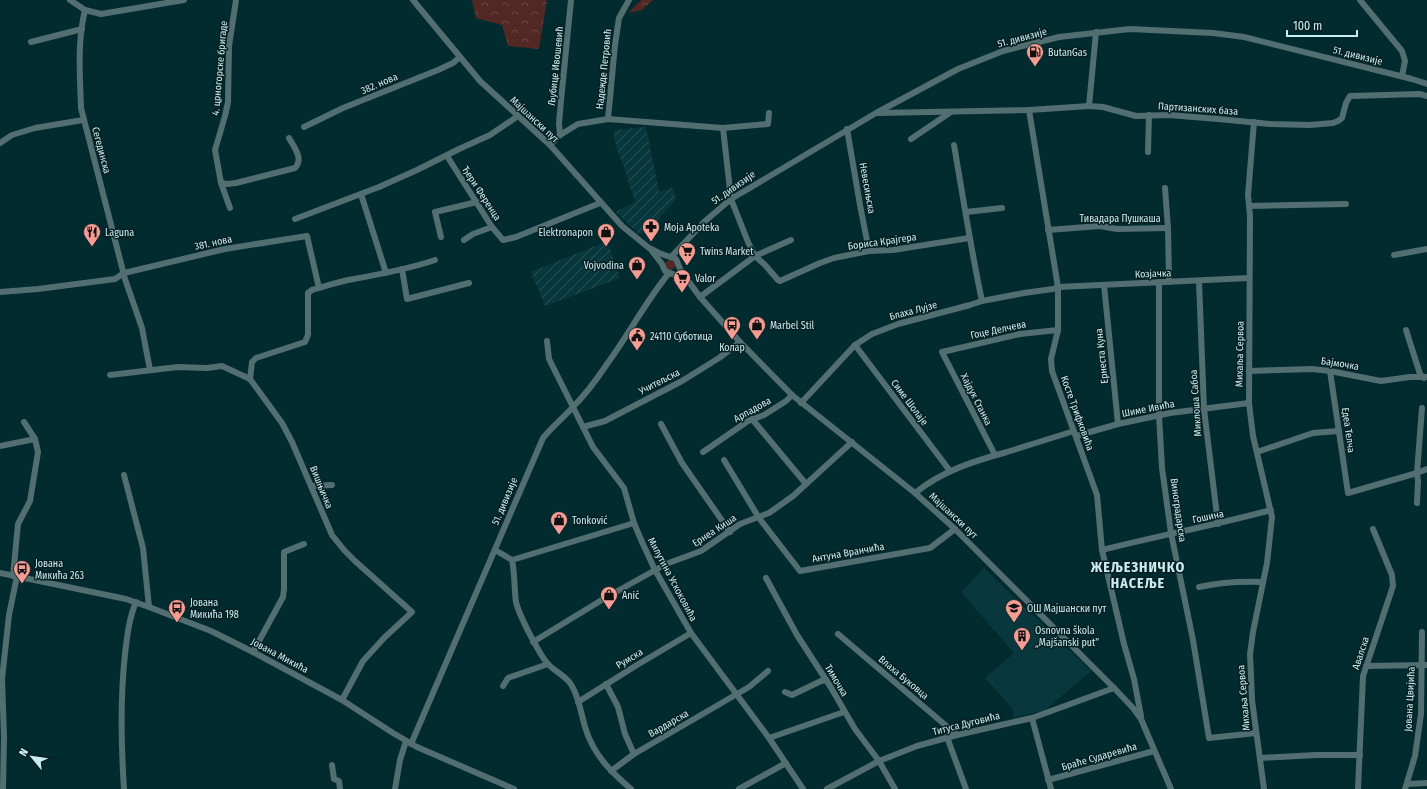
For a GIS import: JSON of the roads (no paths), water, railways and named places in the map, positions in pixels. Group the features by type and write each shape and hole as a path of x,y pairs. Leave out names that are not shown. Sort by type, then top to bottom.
{"street":[{"path":"70,0 85,10 102,14 183,0"},
{"name":"4. црногорске бригаде","path":"230,208 221,184 215,150 227,106 229,46 236,0"},
{"name":"Мајшански пут","path":"413,0 480,81 496,98 550,145 600,203 622,226 649,248 662,266"},
{"name":"Љубице Ивошевић","path":"560,135 561,101 572,0"},
{"name":"Надежде Петровић","path":"608,119 619,18 629,0"},
{"path":"1360,0 1402,51 1405,61 1402,76"},
{"name":"Сегединска","path":"85,10 79,50 79,84 83,120 124,274 142,328 150,370"},
{"path":"31,42 82,29"},
{"name":"51. дивизије","path":"671,257 704,222 731,199 847,129 958,69 1003,51 1059,37 1130,29 1213,33 1244,37 1402,76 1427,84"},
{"path":"1089,106 1096,32"},
{"name":"382. нова","path":"304,127 343,108 438,70 453,63 460,57"},
{"name":"51. дивизије","path":"1412,79 1427,81"},
{"name":"Партизанских база","path":"876,113 1029,110 1089,106 1136,116 1169,115 1286,125 1333,123 1342,118 1346,103 1350,96 1420,94 1427,96"},
{"name":"Косте Трифковића","path":"1029,110 1058,287 1058,330 1051,359 1052,371 1097,494 1102,550 1124,644 1134,679 1141,719"},
{"path":"911,139 951,112"},
{"name":"Надежде Петровић","path":"550,145 560,135 578,124 608,119 723,128 768,124 769,113"},
{"path":"1148,152 1149,115"},
{"path":"295,219 361,194 448,156 459,149 490,135 518,116"},
{"path":"0,143 12,135 35,128 83,120"},
{"name":"Михаља Сервоа","path":"1254,122 1248,195 1250,206 1249,403 1250,418 1271,510 1272,528 1250,654 1256,733 1264,789"},
{"path":"723,128 731,199"},
{"name":"Невесињска","path":"847,129 869,251"},
{"path":"221,184 236,183 295,168 299,158 289,138"},
{"path":"954,145 969,238 982,301"},
{"name":"Ђери Ференца","path":"448,156 492,228 503,240 516,237 600,203"},
{"path":"1165,188 1168,228 1168,282"},
{"path":"361,194 386,273"},
{"name":"Бориса Крајгера","path":"731,199 748,242 756,256 780,281 834,258 869,251 893,250 969,238"},
{"path":"441,237 435,212 477,202"},
{"path":"1250,206 1346,204"},
{"path":"966,212 1002,208"},
{"name":"Тивадара Пушкаша","path":"1048,230 1100,226 1117,229 1168,228"},
{"path":"464,240 473,234 492,228"},
{"name":"381. нова","path":"124,274 225,249 307,236 319,288"},
{"path":"700,297 756,256 791,240"},
{"name":"51. дивизије","path":"678,265 686,242"},
{"name":"Мајшански пут","path":"649,248 671,257"},
{"path":"1394,255 1427,249"},
{"path":"671,257 676,259 678,265 676,271 670,273 665,271 662,266 665,258 671,257"},
{"path":"250,379 252,362 256,358 305,342 308,335 308,293 312,290 354,279 402,270 435,260"},
{"name":"Мајшански пут","path":"678,265 700,297 740,342 792,396 915,493 955,529 1133,708 1141,719 1170,789"},
{"name":"51. дивизије","path":"655,291 662,272 662,266"},
{"path":"402,270 407,299 469,283"},
{"name":"Мајшански пут","path":"670,273 689,283"},
{"name":"51. дивизије","path":"409,742 495,550 543,438 554,424 574,407 608,364 655,291 670,273"},
{"path":"0,292 38,289 115,278 124,274"},
{"name":"Козјачка","path":"1058,287 1249,278"},
{"name":"Миклоша Сабоа","path":"1199,280 1204,409 1218,524"},
{"name":"Виноградарска","path":"1159,282 1159,415 1162,468 1171,533 1193,640 1209,738 1256,733"},
{"name":"Ернеста Куна","path":"1104,285 1118,424"},
{"name":"Блаха Лујзе","path":"801,403 855,345 884,328 982,301 1024,293 1053,290 1058,287"},
{"name":"Гоце Делчева","path":"942,352 1020,334 1058,330"},
{"path":"1406,330 1420,374 1426,378"},
{"name":"Милутина Ускоковића","path":"547,341 549,359 593,447 624,488 634,523 655,570 691,632 769,738 803,789"},
{"name":"Учитељска","path":"583,427 605,421 688,377 719,358 740,342"},
{"name":"Симе Шолаје","path":"855,345 950,471"},
{"name":"Хајдук Станка","path":"942,352 995,455"},
{"name":"Вишњичка","path":"110,375 150,370 208,368 222,366 250,379 282,423 292,442 332,535 344,550 412,612 384,638 363,661 342,700"},
{"name":"Бајмочка","path":"1249,371 1312,369 1382,381 1426,378"},
{"name":"Едеа Телча","path":"1330,371 1348,493 1417,474"},
{"name":"Арпадова","path":"703,452 748,421 764,415 792,396"},
{"name":"Шиме Ивића","path":"915,493 925,485 950,471 995,455 1075,434 1159,415 1249,403"},
{"path":"1417,503 1417,474 1422,408"},
{"path":"752,420 806,484"},
{"path":"3,789 4,738 2,679 15,576 18,524 30,501 38,452 35,439 24,422"},
{"path":"661,424 682,463 730,532"},
{"path":"1257,452 1313,432 1339,431"},
{"path":"0,446 35,439"},
{"name":"Ернеа Киша","path":"533,642 605,598 655,570 666,564 702,551 747,520 759,518 780,506 852,442"},
{"name":"Антуна Вранчића","path":"724,460 759,518 800,571 930,548 955,529"},
{"path":"1417,474 1427,469"},
{"path":"124,475 143,548 149,606"},
{"path":"311,486 332,485"},
{"name":"Гошина","path":"1102,550 1171,533 1218,524 1271,510"},
{"path":"495,550 512,560 634,523"},
{"name":"Авалска","path":"1358,789 1363,676 1393,586 1392,575 1373,529"},
{"path":"253,652 283,597 284,552 304,544"},
{"path":"512,560 515,578 516,602 533,642 548,664 570,682 578,702 585,728 600,758 611,771 631,789"},
{"name":"Јована Микића","path":"0,573 126,599 149,606 211,632 253,652 342,700 409,742 514,789"},
{"name":"Тимочка","path":"766,578 797,635 826,680 844,712 879,761 895,789"},
{"path":"1199,587 1227,582 1263,582"},
{"path":"124,789 121,740 122,678 127,640 136,602"},
{"name":"Румска","path":"578,702 691,632"},
{"name":"Јована Цвијића","path":"1406,786 1424,713 1422,632"},
{"name":"Влаха Буковца","path":"838,634 957,735"},
{"path":"503,686 508,678 548,664"},
{"path":"1366,666 1424,665"},
{"name":"Вардарска","path":"611,771 634,754 749,687 768,671"},
{"path":"785,692 792,695 826,680"},
{"path":"606,684 618,707 625,734 634,754"},
{"name":"Титуса Дуговића","path":"827,789 879,761 917,746 947,737 1032,718 1114,688"},
{"path":"769,738 844,712"},
{"path":"1032,718 1051,789"},
{"path":"947,737 966,789"},
{"path":"395,789 400,760 409,742"},
{"name":"Браће Сударевића","path":"1048,780 1154,751"},
{"path":"1260,758 1316,755 1360,755"},
{"path":"739,789 786,763"},
{"path":"332,765 334,779 339,781 340,789"},
{"path":"1406,786 1427,783"}],"place":[{"name":"ButanGas","path":"1035,67"},
{"name":"Moja Apoteka","path":"651,242"},
{"name":"Laguna","path":"92,247"},
{"name":"Elektronapon","path":"606,247"},
{"name":"Twins Market","path":"687,266"},
{"name":"Vojvodina","path":"637,280"},
{"name":"Valor","path":"682,293"},
{"name":"Колар","path":"732,340"},
{"name":"Marbel Stil","path":"757,340"},
{"name":"24110 Суботица","path":"637,351"},
{"name":"Tonković","path":"559,535"},
{"name":"Јована Микића 263","path":"22,584"},
{"name":"Anić","path":"609,610"},
{"name":"Јована Микића 198","path":"177,623"},
{"name":"ОШ Мајшански пут","path":"1014,623"},
{"name":"Osnovna škola „Majšanski put”","path":"1022,651"}],"district":[{"name":"ЖЕЉЕЗНИЧКО НАСЕЉЕ","path":"1138,576"}]}
